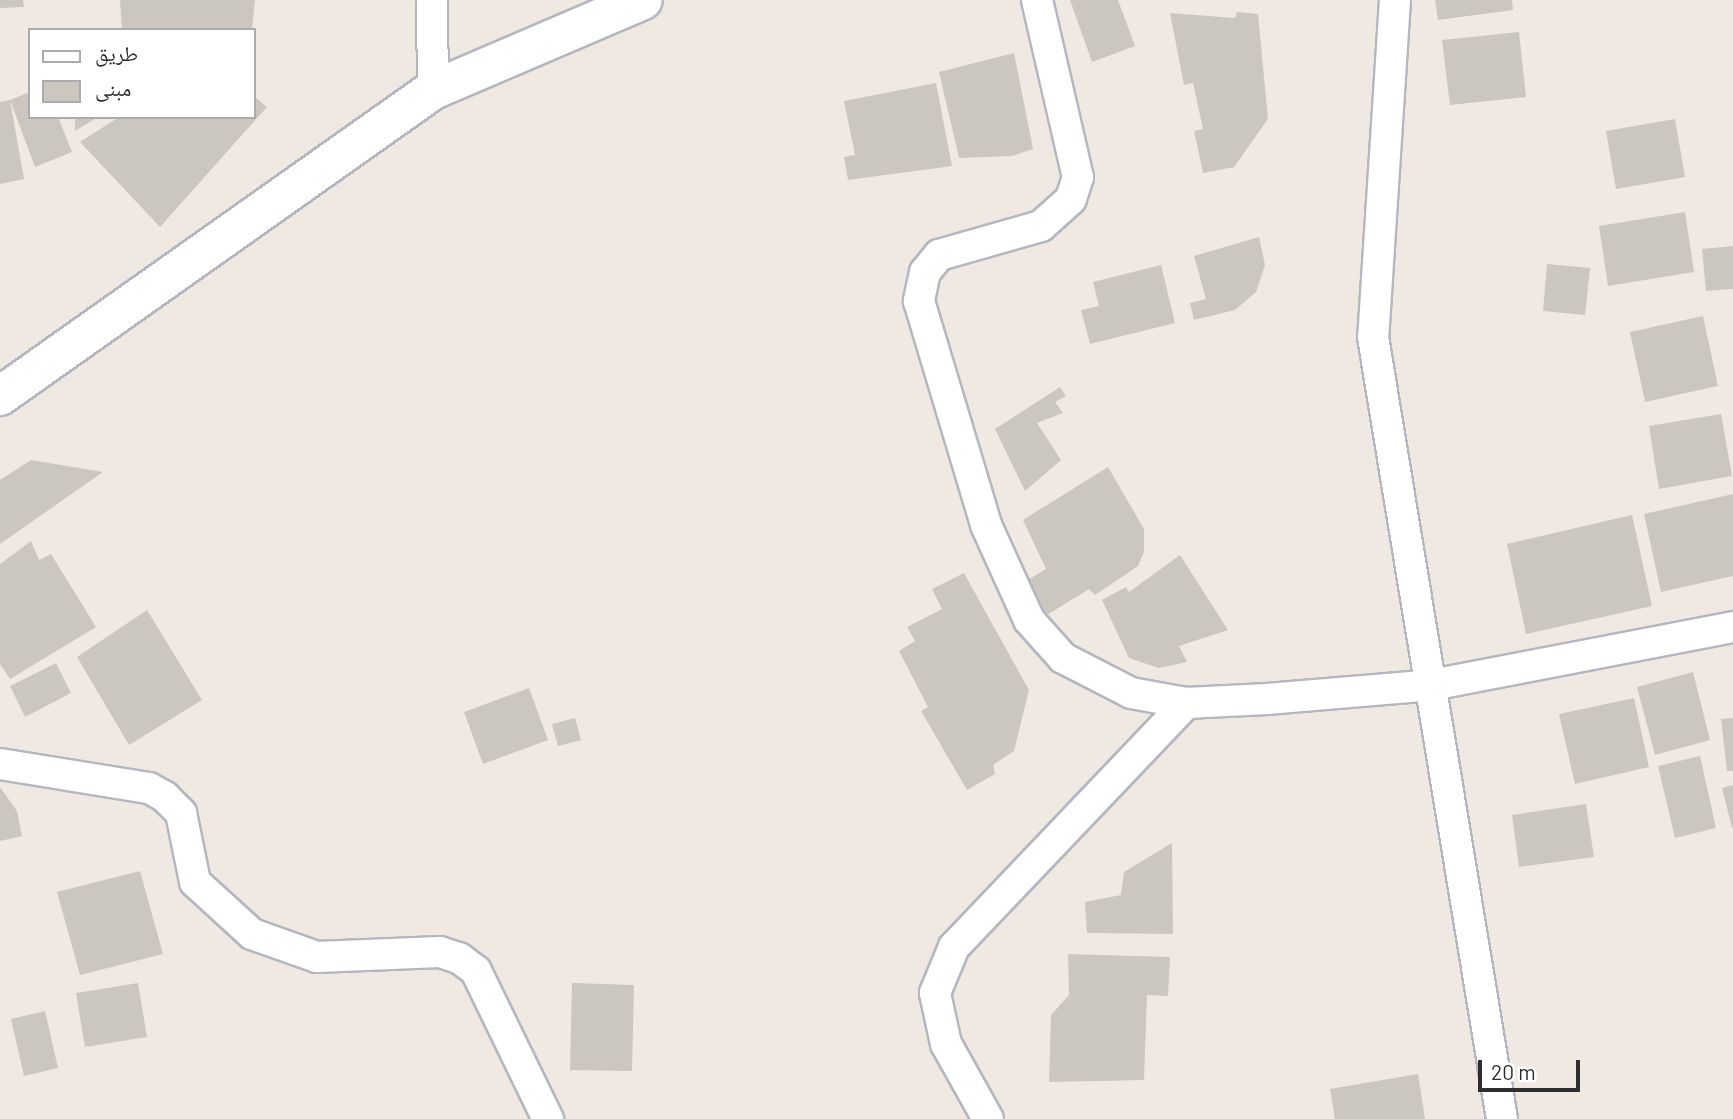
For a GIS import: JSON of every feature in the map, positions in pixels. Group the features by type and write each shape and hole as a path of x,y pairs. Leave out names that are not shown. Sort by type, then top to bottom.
{"street":[{"path":"432,0 433,90"},
{"path":"0,396 433,90 643,0"},
{"path":"1037,0 1078,177 1071,199 1041,226 939,255 925,272 919,302 986,525 1029,620 1063,658 1131,693 1185,703 1432,685 1733,627"},
{"path":"1395,0 1373,337 1502,1119"},
{"path":"988,1119 946,1044 934,993 954,947 1185,703"},
{"path":"0,764 149,788 165,797 181,813 195,882 252,934 317,957 440,952 459,958 475,971 548,1119"}],"building":[{"path":"0,0 23,0 24,7 0,8"},
{"path":"120,0 255,0 252,28 122,28"},
{"path":"1070,0 1118,0 1135,46 1092,62"},
{"path":"1435,0 1512,0 1513,10 1438,20"},
{"path":"1237,12 1258,14 1268,119 1234,167 1203,173 1194,131 1203,129 1193,83 1184,85 1170,13 1235,18"},
{"path":"1519,32 1526,97 1450,105 1442,40"},
{"path":"1014,53 1033,149 1012,156 959,158 939,72"},
{"path":"936,83 952,166 848,180 844,157 855,155 844,101"},
{"path":"28,93 28,119 59,119 72,152 35,167 10,100"},
{"path":"256,98 267,107 160,227 80,142 116,119 256,119"},
{"path":"10,100 24,179 0,184 0,102"},
{"path":"75,119 95,119 75,131"},
{"path":"1675,119 1685,177 1616,189 1606,131"},
{"path":"1685,212 1694,272 1608,286 1599,226"},
{"path":"1259,237 1265,265 1256,292 1235,310 1194,320 1190,303 1206,299 1194,256"},
{"path":"1733,246 1733,289 1706,291 1702,249"},
{"path":"1547,264 1590,268 1585,315 1543,311"},
{"path":"1161,265 1175,323 1090,344 1081,310 1099,306 1093,282"},
{"path":"1703,316 1718,386 1645,402 1630,332"},
{"path":"1060,387 1066,396 1055,402 1063,413 1037,423 1061,460 1025,491 995,429"},
{"path":"1721,414 1732,476 1659,489 1649,426"},
{"path":"31,460 103,472 0,544 0,480"},
{"path":"1108,467 1144,529 1144,552 1138,566 1095,595 1089,589 1047,615 1026,581 1046,569 1023,520"},
{"path":"1733,494 1733,576 1661,592 1644,514"},
{"path":"1632,515 1652,606 1526,634 1507,544"},
{"path":"31,541 39,560 51,554 96,627 10,679 0,664 0,564"},
{"path":"1180,555 1228,630 1179,646 1187,662 1159,668 1129,658 1102,600 1126,587 1129,592"},
{"path":"964,573 1029,690 1014,751 993,765 995,774 967,790 921,711 928,707 899,651 915,641 907,627 942,609 932,589"},
{"path":"147,610 202,700 129,745 77,657"},
{"path":"56,663 71,693 25,717 10,686"},
{"path":"1693,672 1710,740 1655,755 1637,687"},
{"path":"529,688 548,740 483,764 464,712"},
{"path":"1634,698 1649,767 1575,784 1559,714"},
{"path":"575,718 581,740 558,746 552,724"},
{"path":"1733,718 1733,771 1727,771 1721,719"},
{"path":"1700,756 1716,828 1675,838 1658,766"},
{"path":"1733,785 1733,827 1732,828 1722,788"},
{"path":"0,787 17,811 22,836 0,841"},
{"path":"1586,804 1594,857 1519,867 1512,815"},
{"path":"1172,843 1173,934 1087,933 1085,902 1121,895 1124,872"},
{"path":"140,871 163,954 80,975 57,892"},
{"path":"1068,954 1170,957 1168,996 1147,995 1144,1080 1049,1082 1051,1015 1069,995"},
{"path":"138,983 147,1037 85,1047 76,993"},
{"path":"572,983 634,985 632,1071 570,1070"},
{"path":"45,1011 58,1068 24,1076 11,1019"},
{"path":"1418,1074 1425,1119 1335,1119 1330,1089"}]}
